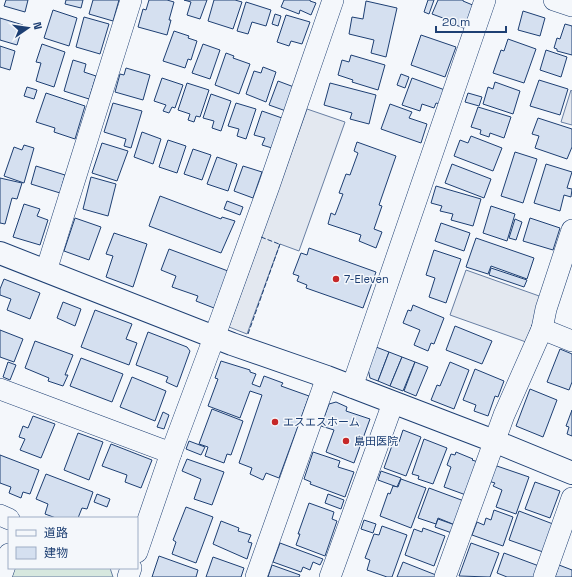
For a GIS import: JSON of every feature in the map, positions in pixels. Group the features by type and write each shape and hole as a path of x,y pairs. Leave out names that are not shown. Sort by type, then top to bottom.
{"street":[{"path":"46,271 131,0"},
{"path":"138,549 170,453 209,348 215,336 269,186 333,0"},
{"path":"352,387 486,0"},
{"path":"554,0 572,6"},
{"path":"446,577 504,415 542,330 546,309 572,230"},
{"path":"0,253 494,441 572,473"},
{"path":"542,330 572,341"},
{"path":"256,577 327,377"},
{"path":"0,389 170,453"},
{"path":"330,577 393,403"},
{"path":"544,577 572,498"},
{"path":"1,577 8,557"}],"shaded area":[{"path":"571,90 572,91 572,125 561,122"},
{"path":"307,109 345,122 299,251 280,244 247,334 229,327"},
{"path":"466,270 542,297 526,342 450,315"},
{"path":"14,569 110,569 113,577 11,577"}],"building":[{"path":"6,0 28,0 25,12 4,6"},
{"path":"66,0 83,0 81,8 65,4"},
{"path":"93,0 119,0 113,21 89,14"},
{"path":"149,0 167,0 174,2 167,35 138,27 143,9 146,10"},
{"path":"184,0 207,0 200,19 187,15 191,2"},
{"path":"214,0 235,0 242,2 233,29 208,21"},
{"path":"284,0 310,0 316,3 311,15 300,10 299,14 281,7"},
{"path":"428,0 434,0 429,14 424,12"},
{"path":"438,0 463,0 475,6 466,29 432,14"},
{"path":"366,1 397,8 386,57 371,53 374,40 349,34 352,17 363,19"},
{"path":"246,2 271,10 266,26 252,22 248,34 237,31"},
{"path":"53,10 77,18 69,46 44,38"},
{"path":"523,11 545,18 540,36 518,30"},
{"path":"275,14 281,16 278,26 272,24"},
{"path":"286,15 310,22 302,44 291,41 289,46 277,42"},
{"path":"84,17 109,24 100,54 76,47"},
{"path":"0,18 23,25 17,45 0,40"},
{"path":"565,24 572,26 572,55 557,51 557,49 554,48 557,38 560,39"},
{"path":"174,31 189,36 188,38 197,41 191,60 188,59 185,68 163,61"},
{"path":"421,35 456,47 445,77 411,65"},
{"path":"508,39 536,49 524,83 493,73 501,50 504,51"},
{"path":"42,44 65,52 54,87 36,81 41,63 36,62"},
{"path":"203,44 220,50 210,79 192,73"},
{"path":"0,46 15,51 10,70 0,67"},
{"path":"546,50 567,57 561,77 540,70"},
{"path":"226,53 234,56 233,58 250,64 239,94 215,85"},
{"path":"351,55 385,65 378,90 352,82 353,80 338,75 342,60 349,62"},
{"path":"73,60 86,64 84,72 96,76 89,99 64,91"},
{"path":"263,67 276,72 266,102 246,94 254,71 261,73"},
{"path":"126,68 150,75 143,100 115,92 120,74 124,75"},
{"path":"401,74 409,77 405,88 397,85"},
{"path":"162,78 183,85 175,108 172,107 169,113 163,111 166,105 154,101"},
{"path":"412,78 445,90 440,104 436,103 434,108 422,104 420,111 402,105"},
{"path":"539,80 568,89 560,115 530,106"},
{"path":"278,81 294,87 286,111 269,105"},
{"path":"495,82 520,91 513,114 483,104 488,87 493,89"},
{"path":"187,83 209,90 200,117 196,116 194,122 188,120 190,114 178,110"},
{"path":"330,83 376,95 369,124 350,119 352,113 324,105"},
{"path":"27,87 37,90 34,99 24,96"},
{"path":"46,93 85,106 75,139 54,132 55,128 36,122"},
{"path":"468,93 482,97 479,106 465,102"},
{"path":"211,94 231,101 221,131 212,128 214,121 203,118"},
{"path":"113,103 142,111 131,148 124,146 126,139 104,132"},
{"path":"236,103 256,109 246,139 237,136 239,129 228,126"},
{"path":"390,104 412,112 409,118 427,124 421,143 381,129"},
{"path":"478,107 511,117 504,138 490,133 489,137 480,134 481,130 471,127"},
{"path":"262,111 282,118 272,148 262,145 265,138 254,135"},
{"path":"538,118 572,129 572,147 567,159 535,148 539,136 532,134"},
{"path":"142,132 161,139 153,164 134,157"},
{"path":"471,136 502,148 493,171 454,156 460,140 468,143"},
{"path":"168,140 186,146 177,173 159,167"},
{"path":"357,142 396,156 379,205 382,206 374,229 382,232 376,248 359,241 361,235 328,224 331,213 335,215 343,194 339,193 346,174 350,175 358,153 354,151"},
{"path":"102,143 128,151 117,181 92,173"},
{"path":"24,145 34,148 24,183 4,176 14,147 22,150"},
{"path":"193,149 211,155 202,180 184,174"},
{"path":"515,152 537,159 523,203 501,196"},
{"path":"217,157 237,164 228,191 207,184"},
{"path":"452,164 491,179 484,198 445,183"},
{"path":"546,164 572,172 567,188 572,189 571,197 564,195 560,211 534,203"},
{"path":"36,166 65,175 60,193 31,184"},
{"path":"243,166 262,172 253,198 234,191"},
{"path":"91,177 116,184 108,216 83,209"},
{"path":"0,178 22,183 17,199 12,198 5,224 0,223"},
{"path":"436,186 481,199 473,226 451,220 453,214 440,211 442,206 431,203"},
{"path":"160,196 221,219 222,217 235,221 221,253 149,226"},
{"path":"227,201 243,207 240,215 224,209"},
{"path":"24,204 40,209 37,216 48,220 40,245 13,237"},
{"path":"491,206 515,214 507,241 483,233"},
{"path":"75,218 101,227 89,260 64,251"},
{"path":"530,218 560,228 553,250 523,241"},
{"path":"515,219 522,222 516,240 509,238"},
{"path":"441,223 470,233 464,251 435,241"},
{"path":"114,233 147,244 133,287 106,277 113,256 106,254"},
{"path":"476,238 534,258 527,279 491,266 488,274 466,267"},
{"name":"7-Eleven","path":"309,248 376,272 363,308 306,288 307,285 297,281 299,276 293,274 301,253 307,255"},
{"path":"169,249 228,271 214,308 196,301 198,296 172,287 176,276 161,270"},
{"path":"434,250 461,259 446,303 429,297 435,278 426,275"},
{"path":"491,268 527,280 524,287 489,275"},
{"path":"4,279 40,293 30,319 7,310 11,299 0,295 0,289"},
{"path":"63,302 81,309 75,326 57,318"},
{"path":"413,305 444,318 434,344 431,343 428,351 414,345 420,330 403,323 408,310 411,311"},
{"path":"95,310 132,324 126,339 137,343 129,365 81,347"},
{"path":"455,326 492,341 482,364 446,350"},
{"path":"0,330 23,339 14,362 0,357"},
{"path":"148,332 187,347 190,351 177,387 166,382 168,377 136,365"},
{"path":"35,341 73,355 65,375 68,375 63,386 48,381 49,378 25,368"},
{"path":"376,347 389,352 378,381 370,378 368,369"},
{"path":"560,349 572,354 572,382 569,390 547,382"},
{"path":"389,352 402,357 390,386 378,381"},
{"path":"402,357 415,362 403,391 390,386"},
{"path":"81,358 123,374 112,402 70,386"},
{"name":"エスエスホーム","path":"221,361 250,370 250,372 256,374 252,384 260,387 264,376 283,383 281,386 309,396 279,478 266,473 263,480 250,474 252,468 239,463 262,395 250,391 240,418 208,406 218,379 215,378"},
{"path":"8,362 16,365 10,380 3,377"},
{"path":"415,362 428,367 416,396 404,391"},
{"path":"450,362 469,370 454,409 431,400 437,385 440,386"},
{"path":"475,369 504,381 498,397 495,396 488,416 474,411 476,405 463,400"},
{"path":"132,377 166,391 155,421 120,407"},
{"path":"530,389 557,400 543,437 516,426"},
{"name":"島田医院","path":"336,402 347,407 346,411 370,419 354,463 326,452 334,430 321,426 329,404"},
{"path":"212,409 243,421 231,455 227,454 224,463 205,456 208,447 199,444"},
{"path":"572,410 572,436 567,434 569,427 566,426"},
{"path":"163,412 169,415 164,429 157,427"},
{"path":"33,416 55,424 41,458 20,450 25,439 19,437 23,426 28,428"},
{"path":"403,430 421,437 406,476 384,468 394,440 399,442"},
{"path":"78,433 103,442 89,480 64,470"},
{"path":"424,439 447,448 433,484 418,479 419,476 412,474"},
{"path":"189,441 205,447 201,455 186,449"},
{"path":"111,444 152,460 141,488 125,482 127,475 102,466"},
{"path":"313,452 340,461 338,467 354,472 345,497 310,484 311,482 304,479"},
{"path":"456,452 478,462 466,495 444,487 451,467 447,465 451,454 455,455"},
{"path":"0,455 39,470 30,494 23,492 21,498 9,493 11,487 0,483"},
{"path":"187,459 224,472 212,505 194,499 201,479 182,471"},
{"path":"494,465 529,477 516,514 496,507 502,490 493,486 495,483 488,481"},
{"path":"381,471 401,478 397,487 378,480"},
{"path":"46,474 93,492 87,509 82,508 78,517 53,517 45,514 48,504 36,499"},
{"path":"401,479 426,488 411,528 380,516 388,493 390,494 393,486 398,487"},
{"path":"535,482 560,491 550,518 525,509"},
{"path":"429,488 464,501 455,525 438,518 436,524 418,518"},
{"path":"97,494 110,499 107,507 94,502"},
{"path":"328,494 344,500 341,509 325,503"},
{"path":"309,503 334,512 332,519 337,521 325,556 296,545 300,534 298,534"},
{"path":"186,507 213,517 196,563 172,554 176,542 173,540"},
{"path":"494,510 513,517 503,546 472,535 477,522 484,525 486,518 491,520"},
{"path":"519,511 553,524 543,552 509,540"},
{"path":"438,519 455,525 452,533 435,527"},
{"path":"364,520 376,524 373,533 361,529"},
{"path":"221,521 239,528 238,531 251,535 248,542 252,543 247,559 213,544"},
{"path":"382,526 407,535 392,577 387,577 367,570 370,560 365,558 374,534 379,535"},
{"path":"423,528 445,536 434,566 405,555 414,529 422,532"},
{"path":"280,543 323,559 320,565 313,562 310,570 303,567 301,572 273,562"},
{"path":"471,543 499,553 490,577 459,576"},
{"path":"504,553 539,566 535,577 507,577 497,573"},
{"path":"159,556 198,570 196,577 152,577"},
{"path":"213,557 244,568 241,577 206,577"},
{"path":"403,562 436,575 436,577 397,577"},
{"path":"272,565 300,575 299,577 268,577"},
{"path":"559,565 572,570 572,577 555,577"}],"fence":[{"path":"261,237 279,244"},
{"path":"248,334 280,244"}],"place":[{"name":"7-Eleven","path":"336,279"},
{"name":"エスエスホーム","path":"275,422"},
{"name":"島田医院","path":"346,441"}]}
